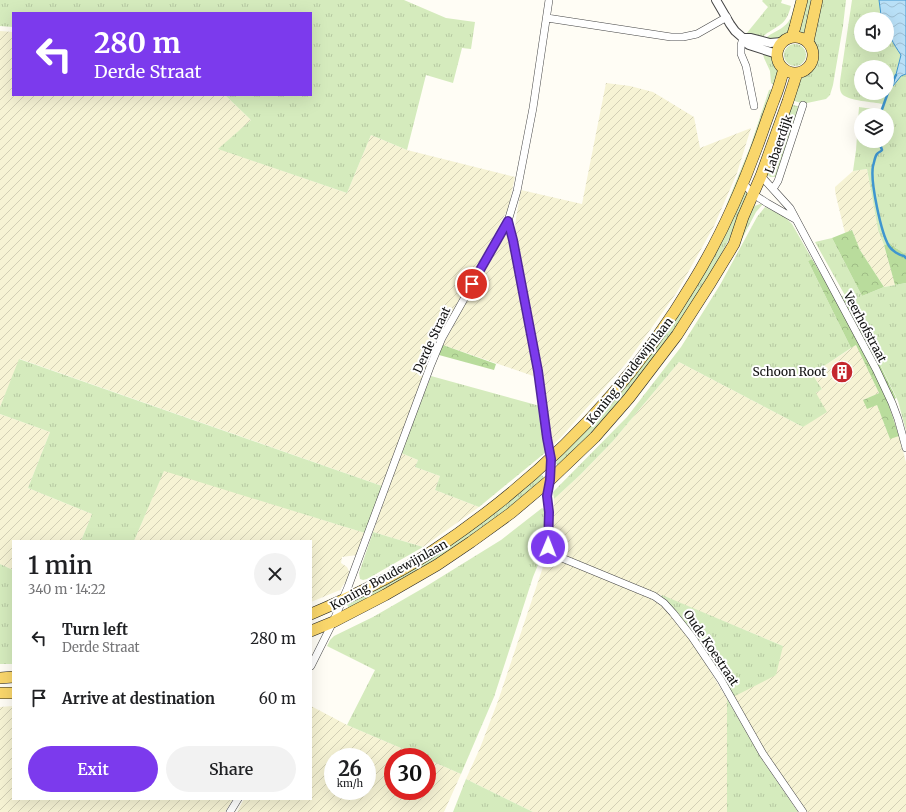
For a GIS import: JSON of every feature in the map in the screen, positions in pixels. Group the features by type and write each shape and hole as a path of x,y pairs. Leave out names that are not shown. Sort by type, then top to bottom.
{"main road":[{"path":"787,40 797,37 808,42 811,46 813,51 812,61 810,65 802,72 797,73 784,69 780,65 777,54 780,46 787,40 796,27 802,0"},
{"path":"808,42 817,0"},
{"name":"Koning Boudewijnlaan","path":"312,614 382,580 420,558 462,530 513,492 551,459 582,429 608,400 664,327 693,283 711,250 743,183 776,96 784,69"},
{"name":"Koning Boudewijnlaan","path":"312,631 333,622 385,595 438,565 500,521 550,480 595,436 629,398 677,335 734,244 743,217 761,176 797,73"},
{"path":"0,678 12,678"},
{"path":"0,693 12,693"}],"street":[{"name":"Derde Straat","path":"312,664 333,622 348,587 442,338 508,221 517,191 533,108 549,0"},
{"path":"716,0 735,30 746,43 777,54"},
{"path":"547,18 671,37 683,37 697,34 727,17"},
{"path":"743,38 751,38 770,43 787,40"},
{"path":"743,38 741,54 746,66 754,106"},
{"name":"Labaerdijk","path":"773,189 778,181 804,105"},
{"name":"Veerhofstraat","path":"761,176 790,208 876,369 892,403 906,448"},
{"path":"743,183 753,194 796,219"},
{"name":"Oude Koestraat","path":"508,221 538,371 551,459 550,480 547,496 549,512 548,547 550,551 557,556 654,596 674,612 721,680 763,754 803,812"},
{"path":"230,812 237,800"}],"shaded area":[{"path":"0,31 12,32 12,96 226,96 251,120 219,149 347,193 371,135 407,150 515,177 508,209 437,340 382,486 20,359 0,407"},
{"path":"606,83 630,86 653,92 694,117 700,148 751,128 737,173 714,226 677,292 628,361 554,444 551,442 540,359 517,247 515,229 516,218 521,190 582,204"},
{"path":"867,169 878,230 884,245 895,285 884,287 860,250 852,230 845,233 836,196 835,187 853,171"},
{"path":"505,234 510,240 536,377 443,345 502,236"},
{"path":"856,345 879,393 863,400 877,405 890,438 899,436 906,462 906,812 806,812 769,760 733,697 783,646 559,553 553,546 552,537 554,499 613,441 679,362 803,427 816,393 822,389 812,374"},
{"path":"0,414 50,432 28,488 92,514 81,540 12,540 12,570 0,564"},
{"path":"401,453 418,460 415,467 440,476 435,490 479,507 423,547 373,532"},
{"path":"164,470 365,533 357,555 342,557 341,563 347,567 349,571 348,578 340,590 312,602 312,540 134,540"},
{"path":"547,555 644,595 661,605 671,615 696,648 727,699 727,812 533,812 466,779 498,701"},
{"path":"12,706 12,800 232,800 225,812 0,812 0,707"},
{"path":"312,707 347,725 401,748 384,748 384,800 436,800 436,763 461,774 444,812 237,812 243,800 312,800"}],"green space":[{"path":"0,0 404,0 446,18 475,22 471,49 462,48 453,83 426,75 407,150 371,135 347,193 218,149 251,120 226,96 312,96 312,12 12,12 12,27 0,26"},
{"path":"782,0 781,3 791,6 786,19 762,37 755,37 746,34 768,7 762,1"},
{"path":"796,0 799,0 788,34 773,40 766,38 786,25 792,15"},
{"path":"805,0 813,0 804,34 797,33"},
{"path":"820,0 846,0 833,85 830,95 826,99 801,103 791,100 801,77 814,66 816,61 817,52 813,42"},
{"path":"852,0 879,0 881,12 854,12 854,52 894,52 894,44 901,55 894,84 894,60 854,60 854,100 842,94 840,88"},
{"path":"795,44 803,47 806,55 803,63 795,66 787,63 784,55 787,47"},
{"path":"763,52 775,62 777,75 775,86 771,83 770,71"},
{"path":"906,74 906,256 903,252 890,243 884,245 878,230 867,169 853,171 856,148 894,148 894,108 881,108 883,104 855,100 894,100 894,84 901,76"},
{"path":"773,89 772,95 769,99 727,207 726,206 750,147 769,90"},
{"path":"790,104 799,107 777,175 775,177 770,177 767,174"},
{"path":"744,192 746,192 749,196 732,234 691,306 668,340 616,405 559,466 557,465 555,460 629,381"},
{"path":"763,204 756,212 732,258 752,207"},
{"path":"765,207 784,216 792,224 812,259 808,261 851,348 812,374 822,389 816,393 827,412 803,427 679,362 613,441 554,499 553,492 627,417 681,347 720,285 757,217"},
{"path":"852,230 860,250 884,287 862,296 832,238"},
{"path":"832,238 862,296 884,287 906,283 906,431 898,401 856,315 815,242"},
{"path":"890,243 903,252 906,256 906,283 895,285 884,245"},
{"path":"812,259 836,300 845,295 856,315 896,398 888,403 899,436 890,439 877,405 867,409 863,400 879,393 856,345 851,348 808,261"},
{"path":"443,345 496,364 494,370 439,355"},
{"path":"19,359 382,486 365,533 164,471 134,540 81,540 92,514 28,488 50,432 0,414 0,407"},
{"path":"431,376 540,406 546,452 479,507 435,490 440,476 415,467 418,460 401,453"},
{"path":"541,475 543,476 544,480 487,526 417,573 350,608 348,607 347,604 349,602"},
{"path":"542,508 546,510 540,560 533,577 494,697 461,774 436,763 436,748 401,748 347,725 375,670 327,646 330,640 334,636 373,617 425,587 501,540"},
{"path":"373,532 423,547 363,580 360,579 359,573"},
{"path":"0,564 12,570 12,664 0,664"},
{"path":"662,595 783,646 776,675 733,697 660,598"},
{"path":"727,699 761,758 798,812 727,812"},
{"path":"466,779 533,812 453,812"}],"water":[{"path":"879,0 906,0 906,74 901,76 894,85 901,55 894,44 894,12 881,12"}],"waterway":[{"path":"882,108 891,84 896,75"},
{"path":"881,148 882,150 877,153 872,173 880,219 889,246 898,254 906,258"}],"place":[{"name":"Schoon Root","path":"842,372"}],"route":[{"path":"472,284 508,221 538,371 551,459 550,480 547,496 549,512 548,547"}]}
